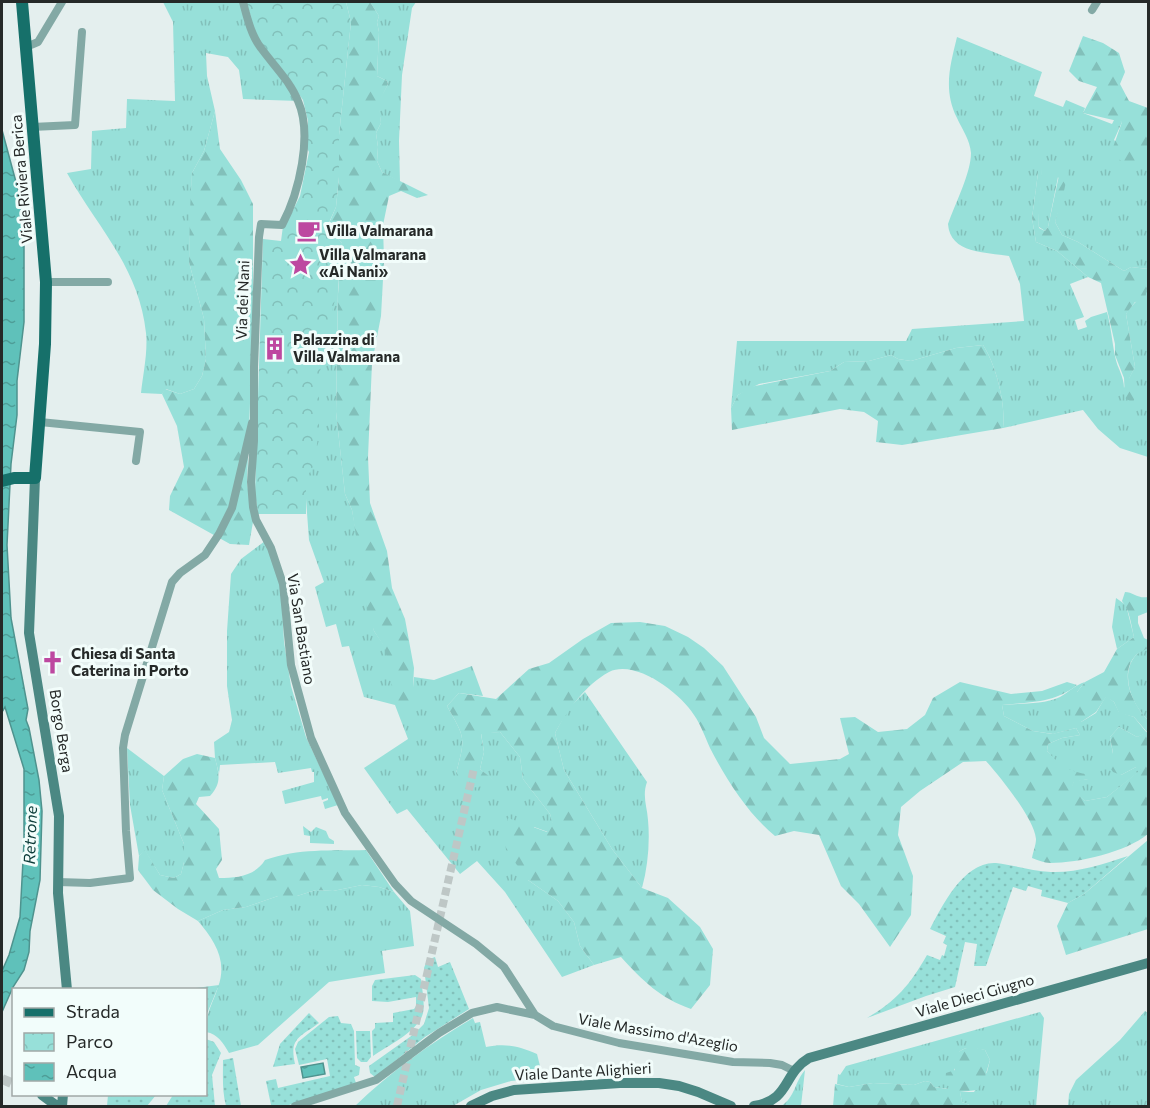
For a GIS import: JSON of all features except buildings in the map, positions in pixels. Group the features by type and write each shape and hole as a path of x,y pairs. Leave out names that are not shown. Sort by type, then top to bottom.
{"main road":[{"name":"Viale Riviera Berica","path":"22,2 46,282 45,344 35,478"},
{"path":"2,481 14,478 35,478"},
{"name":"Borgo Berga","path":"35,478 29,633 59,816 58,882 67,988"},
{"name":"Viale Dieci Giugno","path":"794,1071 809,1058 1149,963"},
{"path":"754,1107 779,1096 794,1071"},
{"name":"Viale Dante Alighieri","path":"471,1107 492,1096 514,1090 620,1083 659,1083 679,1086 731,1107"}],"street":[{"path":"27,47 38,42 62,2"},
{"name":"Via dei Nani","path":"243,2 260,47 286,79 299,101 304,121 301,171 290,209 282,225 261,224 254,416"},
{"path":"1092,10 1097,2"},
{"path":"32,127 75,125 82,32"},
{"path":"46,282 108,282"},
{"path":"58,882 90,883 130,878 123,748 128,720 172,582 180,573 205,555 232,508 248,433 254,416"},
{"name":"Via San Bastiano","path":"254,416 251,482 256,520 271,548 283,584 291,665 311,738 335,793 358,833 402,892 411,901 476,944 504,967 535,1015"},
{"path":"40,422 140,432 136,461"},
{"name":"Viale Massimo d'Azeglio","path":"295,1107 376,1080 472,1013 497,1007 535,1015 553,1026 619,1043 733,1062 770,1063 782,1065 794,1071"}],"green space":[{"path":"163,2 243,2 299,101 243,99 239,70 228,57 206,53 207,76 215,111 204,151 192,173 189,262 204,319 206,359 202,376 194,389 180,394 166,389 162,394 141,393 146,355 146,333 142,309 135,288 115,248 67,173 91,169 92,131 126,128 127,99 175,101 173,22"},
{"name":"Villa Valmarana «Ai Nani»","path":"246,2 346,2 351,22 339,135 336,207 327,227 342,243 338,290 324,338 319,382 319,430 314,465 306,479 306,514 258,514 255,493 263,239 281,241 283,226 300,196 309,152 306,146 308,121 303,100 261,46"},
{"path":"346,2 370,2 379,16 377,76 387,81 388,84 379,103 381,123 376,133 377,161 382,172 428,195 417,198 401,191 389,196 383,225 381,316 372,363 368,457 370,503 387,551 392,588 405,619 414,668 413,687 408,705 395,705 385,648 374,631 367,609 352,510 345,494 336,412 338,294 342,243 327,228 336,207 339,177 339,135 351,22"},
{"path":"370,2 416,2 412,8 402,75 400,182 382,172 377,161 376,133 381,123 378,103 388,84 387,81 377,76 379,16"},
{"path":"1083,36 1103,43 1119,53 1125,72 1120,84 1129,101 1148,108 1148,166 1128,164 1111,153 1122,122 1083,113 1097,87 1079,81 1069,71"},
{"path":"957,37 1042,72 1034,96 1063,107 1066,100 1085,108 1083,113 1112,124 1115,118 1122,122 1114,140 1143,166 1148,166 1148,269 1131,267 1124,271 1078,242 1062,235 1055,222 1064,186 1058,177 1048,227 1045,231 1039,227 1041,168 1038,149 1038,173 1032,218 1036,242 1057,251 1088,277 1070,284 1084,317 1075,320 1078,330 1087,327 1085,321 1091,317 1107,312 1124,388 1135,367 1126,314 1148,285 1148,457 1120,448 1098,429 1083,410 1003,428 1004,418 999,385 983,345 956,348 911,361 898,359 891,355 869,361 844,362 830,371 759,384 738,395 731,408 737,341 906,341 912,329 1024,321 1020,284 1009,256 971,250 955,241 950,234 948,224 966,179 971,153 950,98 950,68"},
{"path":"215,111 220,149 241,180 253,204 253,324 247,483 253,522 249,545 230,544 169,510 170,496 184,467 177,426 162,394 165,389 180,394 194,389 202,376 206,359 204,319 189,262 190,210 192,173 204,151"},
{"path":"1038,148 1042,163 1039,228 1045,231 1048,227 1061,166 1064,162 1069,168 1055,222 1062,235 1078,242 1124,271 1131,267 1148,269 1148,285 1144,301 1135,302 1126,314 1135,367 1129,379 1137,391 1133,403 1125,398 1124,378 1115,355 1115,344 1101,283 1088,277 1057,251 1036,242 1032,218 1038,173"},
{"path":"310,287 338,290 336,412 345,494 352,510 374,631 413,687 414,677 434,680 472,666 483,696 459,693 447,706 462,738 456,773 494,781 480,769 484,752 481,733 500,732 520,757 523,779 550,814 554,826 548,832 534,827 528,880 558,901 574,922 580,946 594,965 562,977 505,892 477,861 460,874 407,809 397,814 364,768 408,739 395,705 364,697 349,646 342,647 336,624 326,627 315,587 324,582 309,540 306,499 285,410"},
{"path":"983,345 999,385 1004,418 1003,428 902,445 876,442 878,421 864,412 840,409 732,430 731,408 738,395 750,387 830,371 844,362 869,361 891,355 898,359 911,361 956,348"},
{"path":"265,541 281,585 284,642 291,686 306,737 338,805 325,809 323,802 328,798 322,800 321,796 285,804 282,791 314,782 314,772 311,768 278,773 275,762 220,765 219,774 215,758 214,742 229,732 232,720 227,686 227,631 231,574 241,559"},
{"path":"1125,592 1148,597 1148,612 1138,616 1138,623 1144,638 1148,640 1148,648 1137,654 1131,663 1128,680 1137,706 1148,720 1148,834 1115,851 1088,859 1050,863 1032,858 1036,841 1034,830 1015,798 986,761 963,762 901,807 898,835 913,876 911,915 890,947 859,904 841,886 819,835 794,831 775,836 747,807 730,784 694,715 679,697 656,680 632,670 620,669 609,672 592,684 571,707 555,733 564,770 612,849 642,888 668,898 700,927 713,949 710,985 691,1009 670,1000 653,988 621,957 594,965 580,946 574,922 558,901 528,880 506,850 504,832 508,818 547,832 553,825 550,814 523,779 520,757 500,732 481,734 484,752 480,769 495,781 484,786 464,789 456,773 462,738 447,706 459,693 496,699 529,669 549,663 611,623 640,622 665,626 704,648 723,666 756,717 764,738 790,764 840,759 849,754 840,718 855,717 878,732 907,729 925,715 933,698 960,682 1011,694 1042,691 1067,682 1077,685 1051,698 1002,705 1004,716 1033,731 1052,734 1076,728 1080,735 1062,738 1048,744 1047,751 1067,768 1093,775 1088,779 1074,782 1072,787 1085,801 1107,797 1144,767 1136,767 1121,775 1113,772 1107,763 1113,753 1110,737 1119,727 1137,737 1147,732 1134,717 1119,713 1114,702 1106,697 1096,712 1081,722 1072,718 1072,706 1077,692 1085,682 1104,672 1117,649 1134,637 1129,613 1122,601"},
{"path":"1116,598 1126,605 1134,637 1117,649 1112,627"},
{"path":"1148,648 1148,720 1133,698 1128,671 1137,654"},
{"path":"1085,682 1077,692 1081,722 1096,713 1106,696 1114,702 1119,712 1134,717 1147,733 1137,737 1119,727 1110,737 1113,754 1121,775 1136,767 1145,767 1107,797 1085,801 1071,788 1074,781 1088,779 1059,765 1047,751 1048,744 1062,738 1080,735 1076,728 1053,734 1033,731 1004,716 1002,705 1053,700"},
{"path":"585,692 647,782 645,796 649,845 642,888 612,849 564,770 555,733 568,709"},
{"path":"127,748 164,776 162,790 184,844 181,874 174,878 160,875 145,851 139,856 130,805"},
{"path":"197,754 215,758 218,769 219,778 214,791 210,796 199,797 196,804 219,829 222,860 216,869 219,878 251,873 265,860 278,856 315,851 366,850 394,892 362,885 333,891 316,890 297,896 278,896 246,907 223,910 198,921 178,909 153,890 138,870 139,856 145,850 160,875 174,878 181,874 184,844 162,790 164,776 183,759"},
{"path":"303,826 311,832 316,827 326,831 334,844 310,843 310,836 304,835"},
{"path":"1148,840 1148,929 1066,955 1057,926 1068,903 1084,894"},
{"path":"1128,856 1084,894 1068,903 1041,896 1042,890 1028,886 1026,891 1013,887 986,966 974,966 977,944 965,942 955,987 867,1018 902,991 927,955 940,960 942,955 944,956 947,945 943,943 946,936 930,929 948,897 964,877 974,869 984,864 996,863 1061,872 1090,867"},
{"path":"362,885 394,892 410,911 414,946 382,951 385,973 329,982 258,1045 229,1053 217,1037 207,1032 208,1014 221,977 221,968 218,951 198,921 223,910 246,907 278,896 297,896 316,890 333,891"},
{"path":"435,957 438,967 450,962 469,1009 425,1037 375,1077 370,1073 369,1066 414,1034 424,1024 429,1008 424,968 427,960"},
{"path":"415,975 421,979 423,996 424,1009 420,1020 409,1032 373,1056 372,1031 375,1023 393,1022 393,1013 414,1009 416,1006 416,997 388,1002 372,1001 372,986 375,980"},
{"path":"219,985 207,1014 207,988 196,988"},
{"path":"1145,1011 1148,1013 1148,1106 1068,1106 1069,1094 1076,1080 1120,1040"},
{"path":"1040,1012 1044,1018 1036,1106 972,1106 962,1102 960,1092 974,1092 987,1072 990,1060 985,1050 975,1048 959,1052 949,1089 934,1087 930,1082 925,1081 914,1085 873,1083 849,1087 837,1084 838,1074 840,1075 846,1066"},
{"path":"309,1013 319,1023 301,1035 295,1043 295,1064 273,1067 280,1044"},
{"path":"338,1016 341,1023 351,1024 354,1031 355,1065 360,1067 359,1075 354,1077 356,1083 286,1106 265,1106 271,1105 266,1081 276,1079 278,1088 330,1076 327,1059 299,1065 295,1049 298,1042 329,1017"},
{"path":"473,1018 475,1023 480,1022 486,1047 512,1046 537,1054 543,1078 511,1081 481,1090 453,1106 355,1106 411,1059"},
{"path":"356,1031 370,1031 371,1057 367,1062 361,1062 357,1058"},
{"path":"207,1039 214,1042 221,1053 212,1075 215,1106 166,1106 172,1096 207,1096"},
{"path":"973,1047 985,1050 990,1060 985,1077 977,1090 960,1092 962,1102 972,1106 833,1106 835,1084 849,1087 873,1083 914,1085 925,1081 930,1082 934,1087 948,1089 949,1086 945,1082 946,1073 955,1070 951,1062 960,1051"},
{"path":"233,1058 241,1106 226,1106 225,1100 223,1060"},
{"path":"805,1070 801,1106 781,1106 789,1099"},
{"path":"108,1096 155,1096 147,1106 107,1106"}],"water":[{"name":"Retrone","path":"2,130 20,197 24,243 24,322 17,381 17,415 11,464 7,545 11,618 28,709 26,720 39,780 42,811 40,880 30,931 29,952 24,970 12,988 2,1012 2,971 20,917 24,842 24,769 5,707 2,712"},
{"path":"323,1063 325,1074 303,1078 301,1067"}],"tunnel":[{"path":"397,1106 474,768"},
{"path":"2,1079 12,1083"}],"place":[{"name":"Villa Valmarana","path":"308,231"},
{"name":"Villa Valmarana «Ai Nani»","path":"301,264"},
{"name":"Palazzina di Villa Valmarana","path":"275,349"},
{"name":"Chiesa di Santa Caterina in Porto","path":"53,663"}]}
